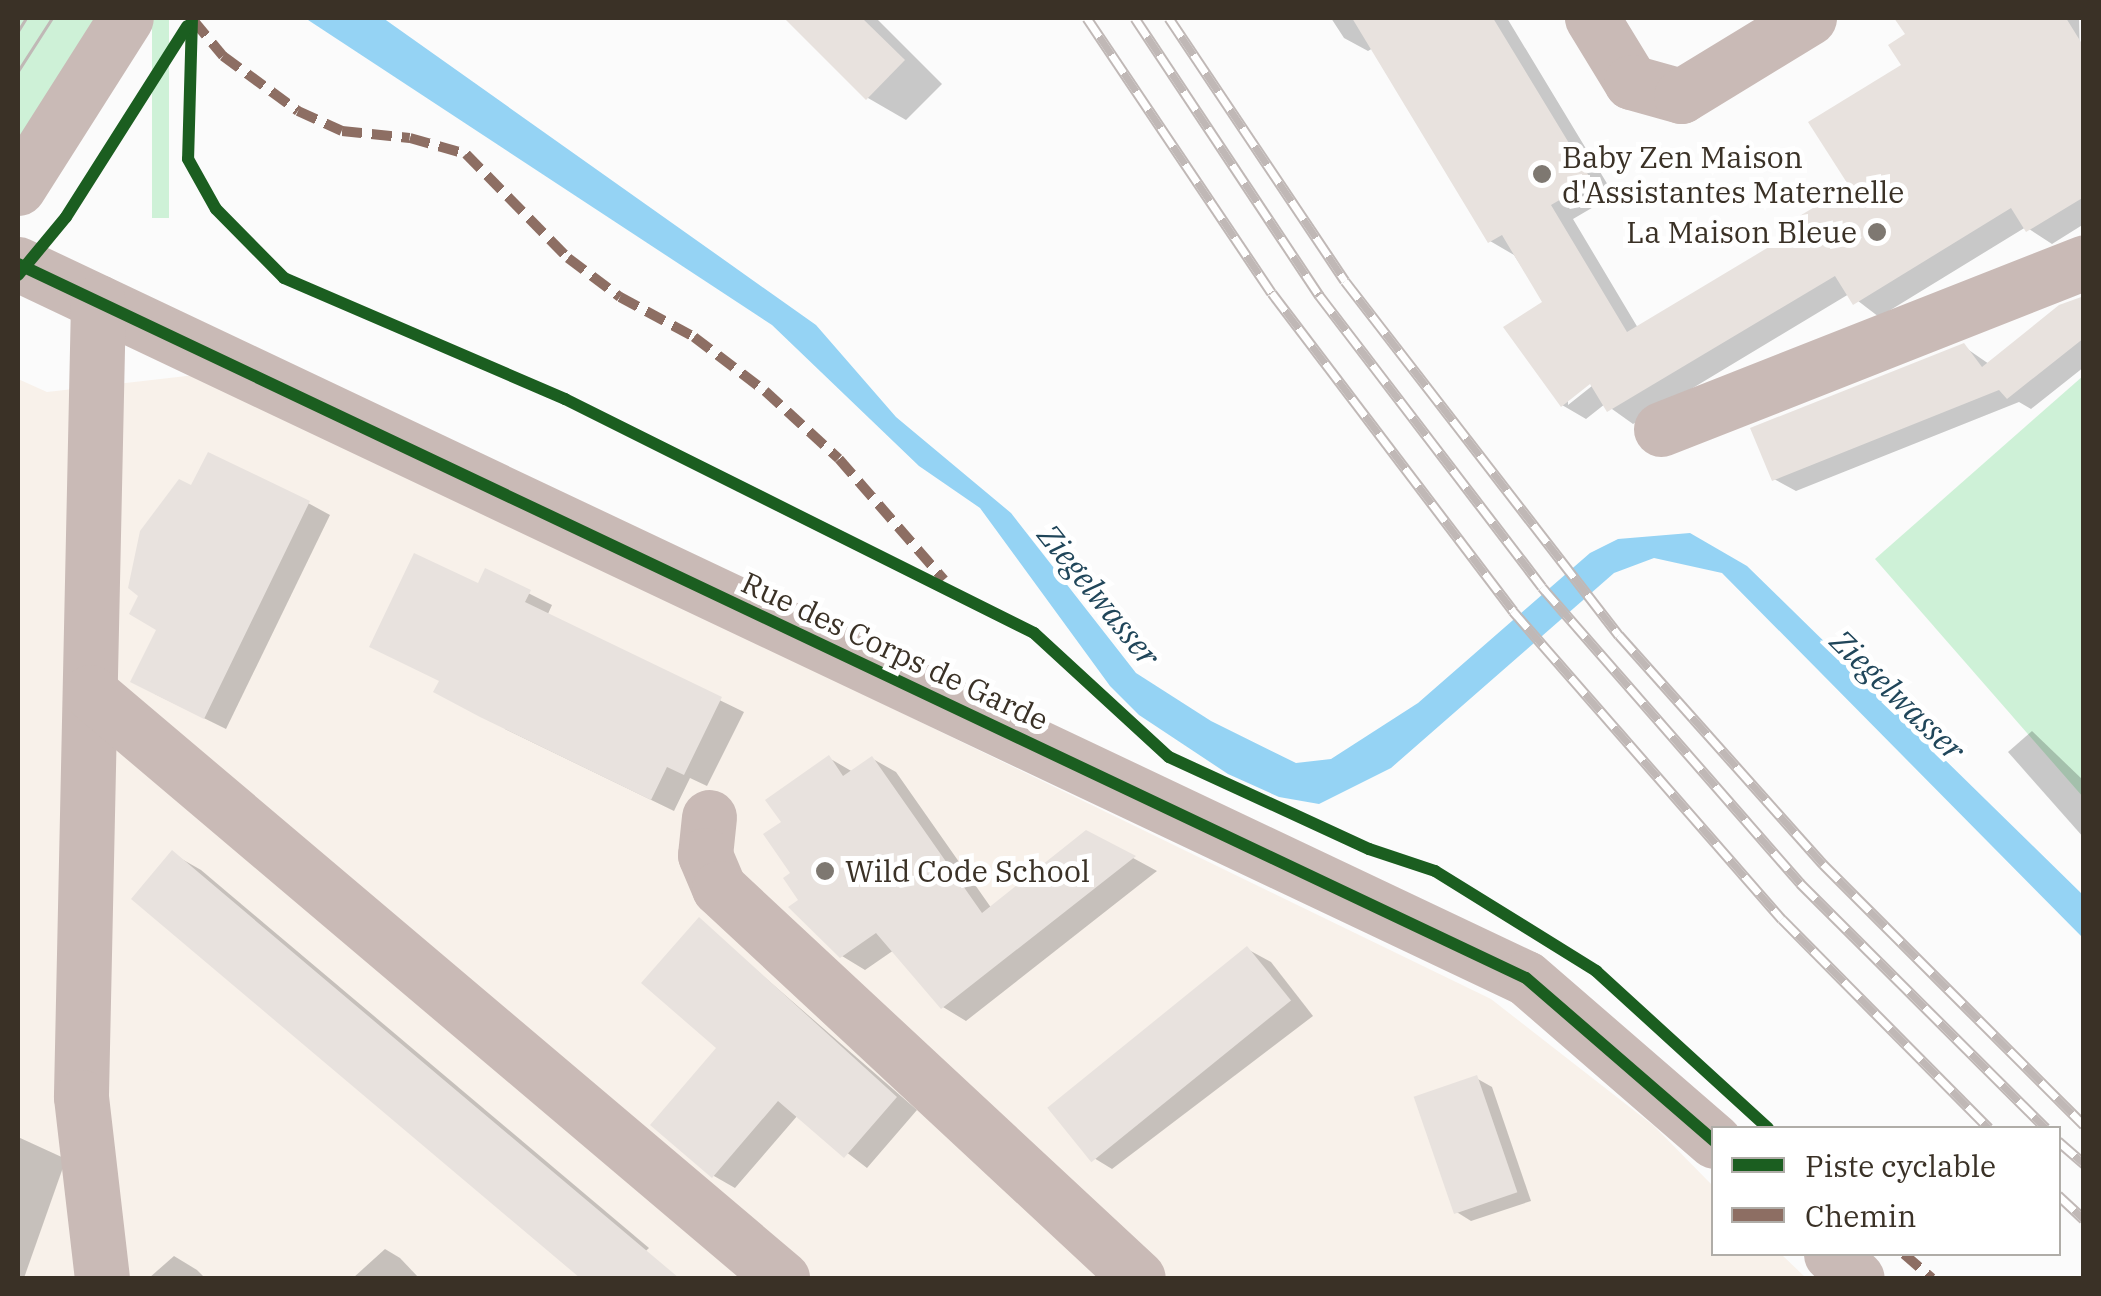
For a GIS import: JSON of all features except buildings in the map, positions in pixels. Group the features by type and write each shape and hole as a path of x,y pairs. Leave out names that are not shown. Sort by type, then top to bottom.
{"street":[{"path":"18,188 126,18"},
{"path":"1592,18 1632,82 1681,96 1809,18"},
{"path":"1660,429 2084,262"},
{"name":"Rue des Corps de Garde","path":"18,264 1526,978 1711,1138"},
{"path":"98,302 81,1097 102,1278"},
{"path":"90,692 782,1278"},
{"path":"709,817 705,855 719,888 1138,1278"},
{"path":"1833,1256 1857,1278"}],"shaded area":[{"path":"204,374 1491,999 1654,1126 1711,1184 1711,1256 1783,1256 1806,1278 18,1278 18,379 47,392"}],"green space":[{"path":"18,18 97,18 18,144"},
{"path":"152,18 169,18 169,218 152,218"},
{"path":"2083,376 2083,797 1875,559"}],"water":[{"path":"305,18 383,18 816,325 896,417 1011,513 1136,673 1211,721 1296,763 1331,759 1418,703 1590,553 1618,539 1690,533 1747,566 2083,895 2083,938 1722,573 1654,558 1614,573 1391,768 1319,804 1279,797 1228,774 1139,715 1110,686 980,508 919,466 772,325"}],"tram line":[{"path":"18,31 26,18"},
{"path":"18,71 52,18"}],"railway":[{"path":"1087,18 1272,293 1513,611 1782,919 1987,1126"},
{"path":"1135,18 1319,295 1542,587 1800,883 2044,1126"},
{"path":"1169,18 1345,281 1619,635 1823,864 2084,1125"},
{"path":"2061,1144 2084,1164"},
{"path":"2061,1198 2084,1219"}],"marked path":[{"path":"193,20 223,56 298,111 342,131 410,138 466,154 568,258 620,297 694,337 765,391 839,459 944,580"},
{"path":"1906,1256 1932,1278"}],"cycle path":[{"path":"192,18 188,159 216,209 284,278 565,399 1034,633 1169,757 1369,849 1435,871 1596,971 1766,1126"},
{"path":"18,275 66,217 187,26"},
{"path":"18,264 1526,978 1711,1138"}],"place":[{"name":"Baby Zen Maison d'Assistantes Maternelle","path":"1542,174"},
{"name":"La Maison Bleue","path":"1877,232"},
{"name":"Wild Code School","path":"825,871"}],"water label":[{"name":"Ziegelwasser","path":"1099,595"},
{"name":"Ziegelwasser","path":"1898,695"}]}
